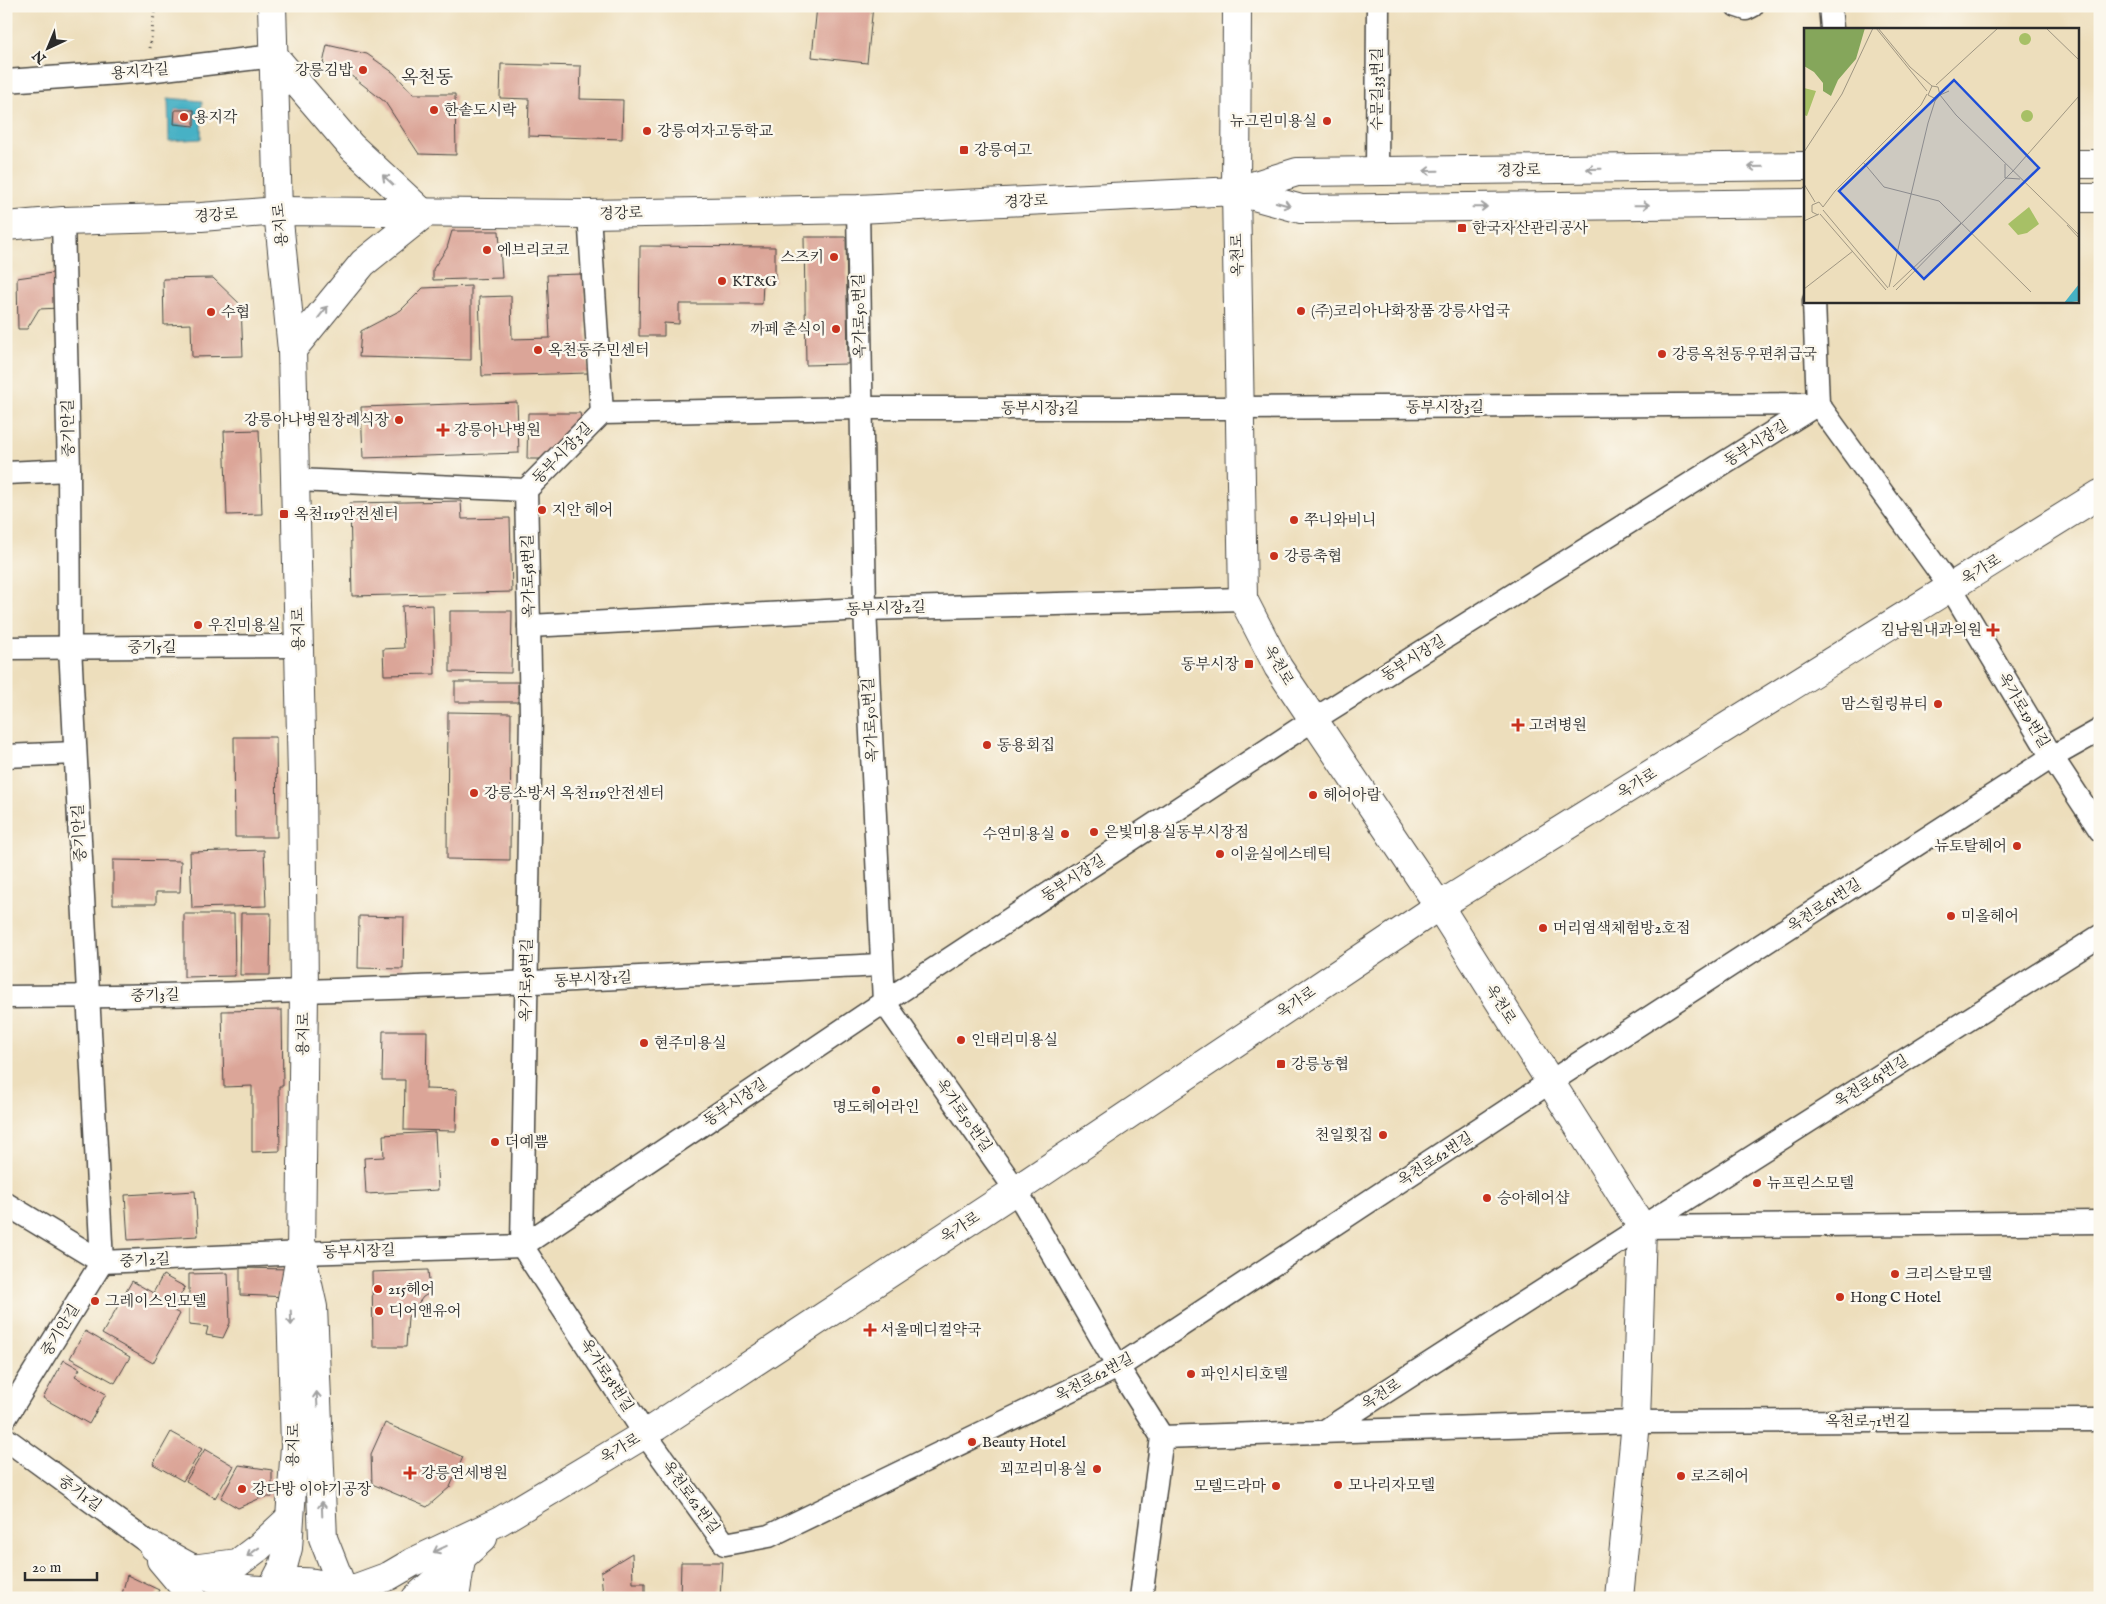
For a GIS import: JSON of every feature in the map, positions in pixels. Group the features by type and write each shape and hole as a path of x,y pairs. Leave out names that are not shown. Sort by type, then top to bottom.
{"street":[{"name":"용지로","path":"266,1594 283,1567 288,1548 295,1446 291,1304 301,1253 304,991 302,777 292,350 278,211 272,6"},
{"name":"옥천로","path":"1237,6 1236,191 1243,599 1278,667 1439,906 1642,1226 1322,1432"},
{"name":"수문길33번길","path":"1377,171 1378,6"},
{"path":"1737,6 1746,9 1752,6"},
{"path":"1830,6 1832,28"},
{"name":"용지각길","path":"6,81 147,71 274,56"},
{"path":"274,56 351,146 424,214 363,263 292,350"},
{"path":"2078,164 2100,164"},
{"name":"경강로","path":"6,226 63,221 200,217 278,211 424,214 589,214 858,209 1236,191 1297,172 1804,166"},
{"name":"경강로","path":"1236,191 1301,209 1804,203"},
{"path":"2078,198 2100,198"},
{"name":"옥가로50번길","path":"858,209 865,608 884,1002 1016,1190 1118,1367 1162,1438"},
{"path":"589,214 602,413"},
{"name":"중기안길","path":"6,1417 102,1262 70,647 69,470 63,221"},
{"path":"1814,302 1818,404"},
{"name":"동부시장3길","path":"296,480 526,490 602,413 860,408 1240,408 1818,404"},
{"name":"옥가로19번길","path":"1818,404 1951,588 2052,757 2100,830"},
{"name":"동부시장길","path":"301,1253 522,1246 884,1002 1313,720 1818,404"},
{"path":"6,473 69,470"},
{"name":"옥가로58번길","path":"526,490 531,714 522,1246 645,1434"},
{"name":"옥가로","path":"500,1521 645,1434 1016,1190 1439,906 2100,494"},
{"name":"동부시장2길","path":"529,626 865,608 1243,599"},
{"name":"중기5길","path":"6,648 298,646"},
{"name":"옥천로61번길","path":"1550,1082 2052,757 2100,730"},
{"path":"6,756 76,753"},
{"name":"옥천로65번길","path":"1642,1226 2100,936"},
{"name":"동부시장1길","path":"304,991 526,983 881,965"},
{"name":"중기3길","path":"6,997 87,997 304,991"},
{"name":"옥천로62번길","path":"645,1434 725,1544 769,1536 1118,1367 1550,1082"},
{"name":"중기2길","path":"6,1204 102,1262 301,1253"},
{"path":"1619,1598 1636,1422 1642,1226 2100,1222"},
{"name":"용지로","path":"301,1253 313,1307 323,1538 349,1592"},
{"name":"옥천로71번길","path":"1636,1422 2100,1420"},
{"name":"옥천로","path":"1162,1438 1636,1422"},
{"path":"1141,1598 1162,1438"},
{"name":"중기1길","path":"6,1439 154,1548"},
{"path":"188,1587 238,1562 259,1547 289,1519"},
{"path":"416,1598 461,1559 500,1521"},
{"path":"154,1548 188,1587 242,1588 266,1594 298,1582 349,1592 375,1583 413,1562 500,1521"},
{"path":"323,1538 340,1558 359,1569 380,1571 413,1562"},
{"path":"456,1598 461,1559"}],"path":[{"path":"147,71 155,6"}],"water":[{"path":"168,98 202,101 201,139 169,141","holes":["175,110 194,110 194,125 174,124"]}],"building":[{"path":"817,6 873,6 867,63 812,57"},
{"path":"327,45 367,54 394,73 413,94 455,94 456,155 419,154 385,102 353,77 323,64"},
{"path":"501,64 581,66 580,99 623,100 622,139 528,136 529,99 500,98"},
{"name":"용지각","path":"175,110 194,110 194,126 174,124"},
{"path":"452,231 499,231 502,278 433,280 433,269 447,248"},
{"path":"804,237 846,237 848,364 806,365"},
{"path":"640,246 775,247 775,281 763,281 762,304 679,304 679,324 664,323 664,336 639,336"},
{"path":"59,272 60,308 39,309 27,329 18,329 17,278"},
{"path":"584,274 588,373 482,376 479,297 511,296 512,339 550,338 547,275"},
{"path":"213,278 241,305 243,356 192,357 191,324 164,325 163,279"},
{"path":"471,286 471,360 359,357 361,331 401,310 423,288"},
{"path":"6,298 9,325 6,325"},
{"path":"517,402 519,453 363,458 361,407"},
{"path":"528,413 580,413 582,422 541,459 527,459"},
{"path":"259,430 262,514 227,515 224,431"},
{"path":"461,501 462,519 510,518 512,592 352,596 350,503"},
{"path":"433,605 435,674 384,675 383,649 404,648 402,606"},
{"path":"450,611 512,611 511,673 450,672"},
{"path":"455,682 518,682 518,702 455,702"},
{"path":"448,712 511,713 510,860 447,859"},
{"path":"234,737 276,737 277,837 235,837"},
{"path":"264,850 266,906 192,908 190,852"},
{"path":"113,860 181,861 180,892 156,892 156,904 113,904"},
{"path":"241,913 271,913 270,975 240,975"},
{"path":"184,914 234,914 235,976 184,977"},
{"path":"359,916 404,917 403,969 358,968"},
{"path":"282,1010 283,1086 279,1086 280,1151 252,1152 252,1086 224,1087 222,1011"},
{"path":"383,1031 427,1031 426,1089 457,1090 456,1131 404,1130 405,1080 382,1080"},
{"path":"435,1132 438,1190 366,1194 364,1158 384,1157 383,1135"},
{"path":"195,1191 198,1236 128,1240 125,1195"},
{"path":"240,1268 290,1269 289,1297 240,1295"},
{"path":"428,1270 430,1293 423,1297 408,1317 406,1347 373,1347 372,1272"},
{"path":"228,1273 230,1323 223,1338 206,1335 208,1327 189,1325 189,1274"},
{"path":"163,1275 185,1287 172,1310 180,1314 153,1363 102,1334 132,1281 153,1293"},
{"path":"85,1331 130,1357 115,1383 70,1358"},
{"path":"64,1360 80,1369 75,1376 106,1394 89,1424 43,1398"},
{"path":"385,1423 463,1457 450,1487 427,1507 372,1484 371,1454"},
{"path":"171,1432 202,1449 183,1481 153,1464"},
{"path":"205,1449 234,1466 215,1498 186,1481"},
{"path":"239,1465 272,1470 272,1497 263,1497 238,1508 221,1498"},
{"path":"632,1553 633,1583 645,1583 645,1598 603,1598 601,1572"},
{"path":"681,1562 722,1562 720,1598 680,1598"},
{"path":"127,1575 159,1590 155,1598 121,1598"}],"place":[{"name":"강릉김밥","path":"363,70"},
{"name":"한솥도시락","path":"434,110"},
{"name":"용지각","path":"184,117"},
{"name":"뉴그린미용실","path":"1327,121"},
{"name":"강릉여자고등학교","path":"647,131"},
{"name":"강릉여고","path":"964,150"},
{"name":"한국자산관리공사","path":"1462,228"},
{"name":"에브리코코","path":"487,250"},
{"name":"스즈키","path":"834,257"},
{"name":"KT&G","path":"722,281"},
{"name":"(주)코리아나화장품 강릉사업국","path":"1301,311"},
{"name":"수협","path":"211,312"},
{"name":"까페 춘식이","path":"836,329"},
{"name":"옥천동주민센터","path":"538,350"},
{"name":"강릉옥천동우편취급국","path":"1662,354"},
{"name":"강릉아나병원장례식장","path":"399,420"},
{"name":"강릉아나병원","path":"443,430"},
{"name":"지안 헤어","path":"542,510"},
{"name":"옥천119안전센터","path":"284,514"},
{"name":"쭈니와비니","path":"1294,520"},
{"name":"강릉축협","path":"1274,556"},
{"name":"우진미용실","path":"198,625"},
{"name":"김남원내과의원","path":"1993,630"},
{"name":"동부시장","path":"1249,664"},
{"name":"맘스힐링뷰티","path":"1938,704"},
{"name":"고려병원","path":"1518,725"},
{"name":"동용회집","path":"987,745"},
{"name":"강릉소방서 옥천119안전센터","path":"474,793"},
{"name":"헤어아람","path":"1313,795"},
{"name":"은빛미용실동부시장점","path":"1094,832"},
{"name":"수연미용실","path":"1065,834"},
{"name":"뉴토탈헤어","path":"2017,846"},
{"name":"이윤실에스테틱","path":"1220,854"},
{"name":"미올헤어","path":"1951,916"},
{"name":"머리염색체험방2호점","path":"1543,928"},
{"name":"인태리미용실","path":"961,1040"},
{"name":"현주미용실","path":"644,1043"},
{"name":"강릉농협","path":"1281,1064"},
{"name":"명도헤어라인","path":"876,1090"},
{"name":"천일횟집","path":"1383,1135"},
{"name":"더예쁨","path":"495,1142"},
{"name":"뉴프린스모텔","path":"1757,1183"},
{"name":"승아헤어샵","path":"1487,1198"},
{"name":"크리스탈모텔","path":"1895,1274"},
{"name":"215헤어","path":"378,1289"},
{"name":"Hong C Hotel","path":"1840,1297"},
{"name":"그레이스인모텔","path":"95,1301"},
{"name":"디어앤유어","path":"379,1311"},
{"name":"서울메디컬약국","path":"870,1330"},
{"name":"파인시티호텔","path":"1191,1374"},
{"name":"Beauty Hotel","path":"972,1442"},
{"name":"꾀꼬리미용실","path":"1097,1469"},
{"name":"강릉연세병원","path":"410,1473"},
{"name":"로즈헤어","path":"1681,1476"},
{"name":"모나리자모텔","path":"1338,1485"},
{"name":"모텔드라마","path":"1276,1486"},
{"name":"강다방 이야기공장","path":"242,1489"}],"district":[{"name":"옥천동","path":"427,77"}]}
